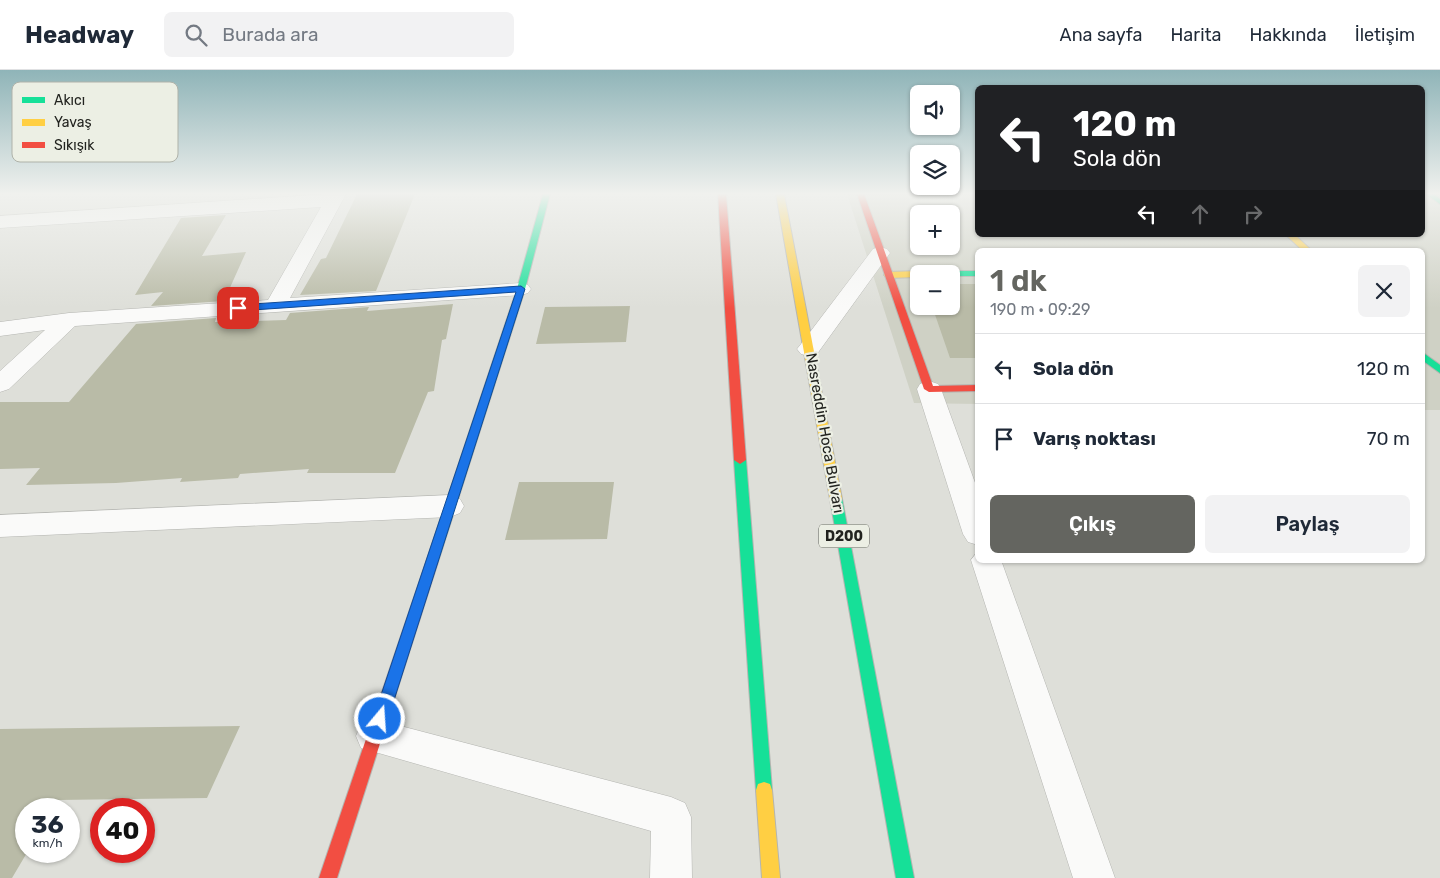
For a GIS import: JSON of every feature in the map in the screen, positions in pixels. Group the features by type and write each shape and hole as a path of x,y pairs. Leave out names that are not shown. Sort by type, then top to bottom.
{"main road":[{"path":"328,878 521,289 537,232"},
{"path":"724,232 741,485 771,878"},
{"name":"Nasreddin Hoca Bulvarı","path":"787,232 905,878"},
{"path":"873,232 928,389 975,388"},
{"path":"1292,237 1304,248"},
{"path":"960,273 975,273"},
{"path":"888,275 910,274"},
{"path":"1425,357 1440,370"}],"street":[{"path":"275,306 317,232"},
{"path":"809,348 880,253"},
{"path":"0,329 69,320 521,289"},
{"path":"0,384 69,320"},
{"path":"928,389 975,525"},
{"path":"0,526 450,506"},
{"path":"987,563 1094,878"},
{"path":"374,736 670,817 671,878"}],"shaded area":[{"path":"859,232 910,232 910,255 960,255 960,232 975,232 975,237 1425,237 1425,232 1440,232 1440,410 1425,410 1425,248 975,248 975,404 914,403"}],"building":[{"path":"173,232 216,232 202,256 246,252 224,301 151,306 163,292 135,295"},
{"path":"339,232 400,232 376,291 300,295 321,259 326,258"},
{"path":"960,284 975,284 975,358 950,358 935,315 960,315"},
{"path":"453,304 446,339 442,340 434,391 428,392 395,473 307,473 309,469 240,474 238,478 180,482 182,478 116,483 26,485 40,468 0,469 0,402 69,402 136,324 216,318 215,322 286,320 290,313 369,307 367,311"},
{"path":"630,306 626,342 536,344 545,307"},
{"path":"519,482 614,482 607,539 505,540"},
{"path":"240,726 207,798 90,798 90,800 80,800 80,798 15,798 15,863 21,863 12,878 0,878 0,729"}],"traffic: fast":[{"path":"432,562 521,289 537,232"},
{"path":"960,273 975,273"},
{"path":"1425,358 1440,370"},
{"path":"740,460 764,790"},
{"path":"836,499 905,878"}],"traffic: slow":[{"path":"787,232 836,499"},
{"path":"1292,237 1305,248"},
{"path":"888,275 910,274"},
{"path":"764,790 771,878"}],"traffic: jam":[{"path":"725,232 740,460"},
{"path":"873,232 929,389 975,388"},
{"path":"328,878 432,562"}],"route":[{"path":"238,308 521,289 380,719"}]}
